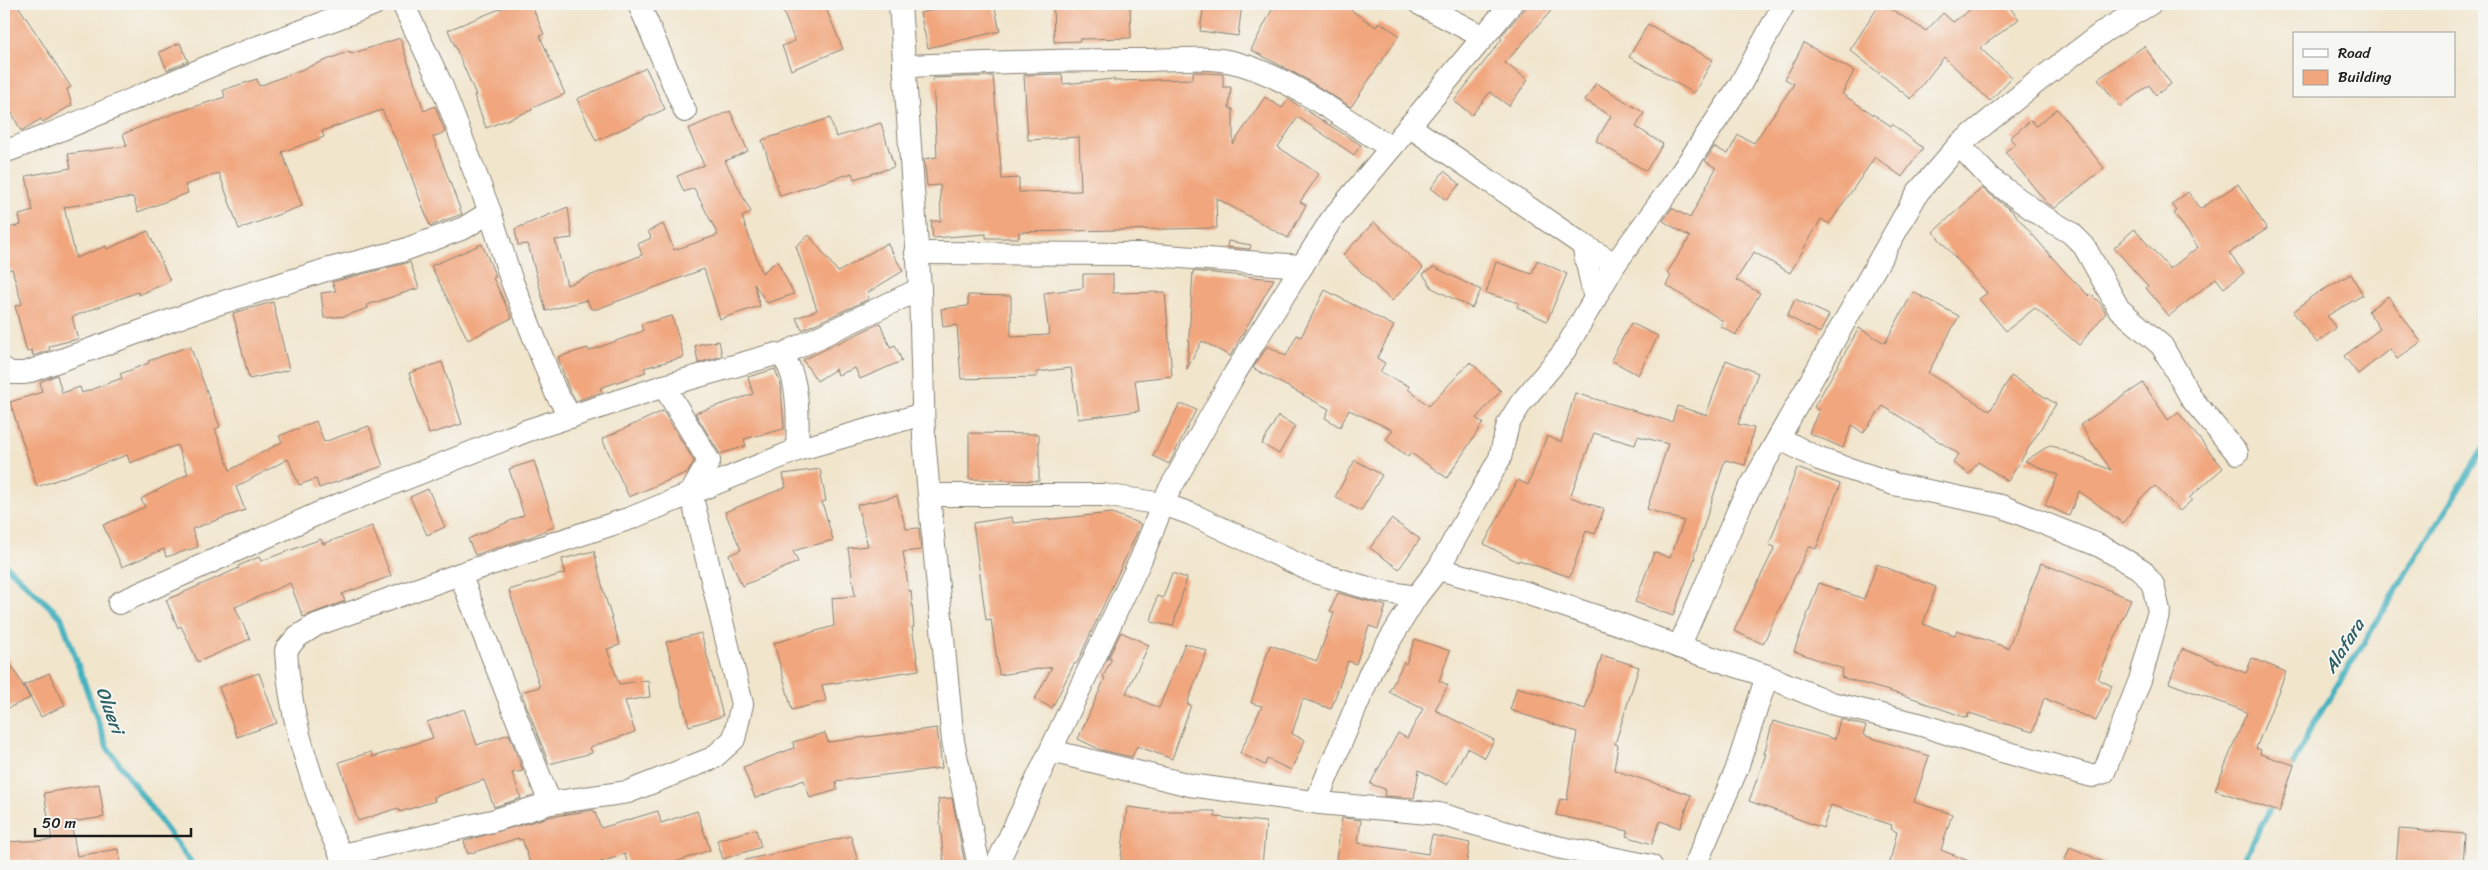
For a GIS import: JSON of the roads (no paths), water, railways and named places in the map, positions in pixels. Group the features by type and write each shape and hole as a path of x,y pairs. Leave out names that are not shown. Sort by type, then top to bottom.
{"street":[{"path":"4,152 68,128 232,57 314,28 374,4"},
{"path":"403,4 441,84 490,212 511,279 552,384 571,417"},
{"path":"639,4 685,111"},
{"path":"900,4 920,289 929,495 953,741 979,866"},
{"path":"1420,4 1483,37"},
{"path":"996,866 1141,559 1163,504 1235,373 1331,220 1511,4"},
{"path":"1316,802 1371,671 1416,597 1438,569 1500,458 1508,424 1521,402 1562,353 1615,264 1675,182 1740,85 1784,4"},
{"path":"1679,647 1741,504 1918,192 1959,145 2068,58 2106,30 2150,4"},
{"path":"904,66 1066,60 1174,60 1202,57 1240,64 1289,85 1391,148"},
{"path":"1409,126 1583,245 1615,264"},
{"path":"1959,145 1990,179 2039,214 2071,233 2084,246 2119,309 2162,346 2192,398 2236,453"},
{"path":"4,369 10,373 25,373 214,305 326,270 401,251 464,228 490,212"},
{"path":"1583,245 1595,299"},
{"path":"916,253 1140,254 1302,266"},
{"path":"119,603 326,510 526,431 664,386 776,354 781,355 920,289"},
{"path":"781,355 785,360 794,384 798,418 797,450"},
{"path":"664,386 709,461 691,493 742,704 734,739 713,758 628,792 550,803 492,821 343,860 328,828 298,736 287,675 286,650 297,637 316,625 460,574 631,518 691,493 797,450 836,437 924,414"},
{"path":"1438,569 1523,592 1622,625 1679,647 1767,676 1832,703 1922,725 1998,750 2092,776 2104,772 2140,680 2160,611 2153,586 2142,570 2100,546 2001,506 1894,484 1819,459 1779,438"},
{"path":"929,495 1103,495 1163,504 1191,514 1314,572 1374,590 1416,597"},
{"path":"460,574 550,803"},
{"path":"1695,866 1736,771 1767,676"},
{"path":"1051,751 1190,785 1316,802 1439,814 1557,847 1651,866"}],"waterway":[{"name":"Alafara","path":"2289,772 2314,723 2484,448"},
{"name":"Olueri","path":"4,564 61,617 107,747 193,866"},
{"name":"Alafara","path":"2241,866 2273,803"}]}
